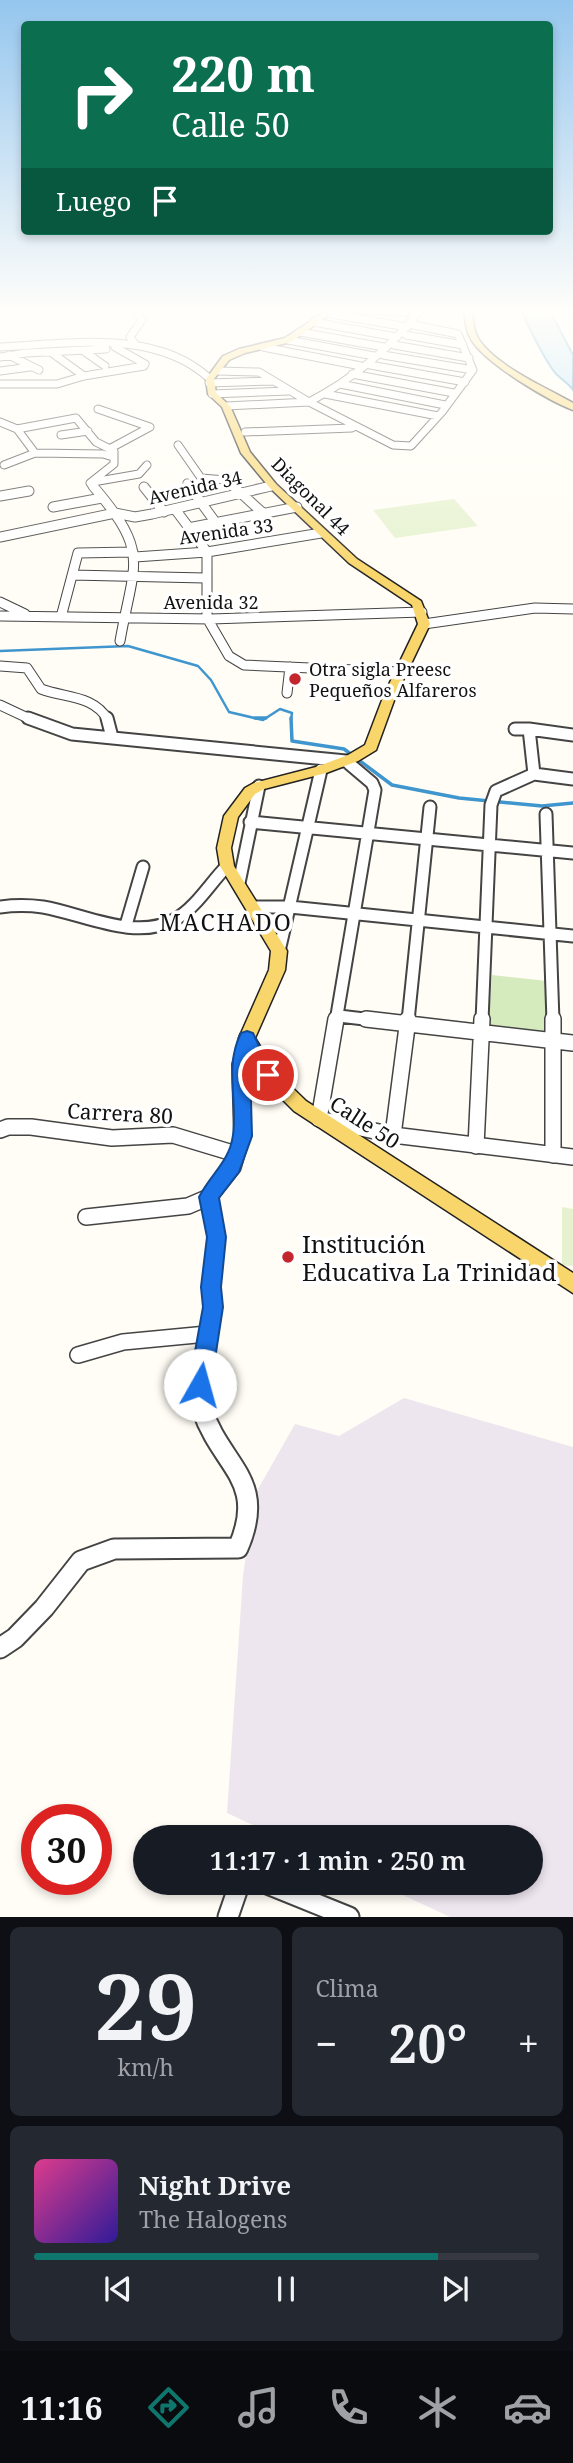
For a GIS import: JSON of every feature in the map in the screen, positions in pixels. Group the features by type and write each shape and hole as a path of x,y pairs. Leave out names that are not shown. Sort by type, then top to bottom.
{"main road":[{"name":"Diagonal 44","path":"222,398 246,453 273,486 353,561 401,590 417,603 422,612"},
{"path":"247,1038 277,970 279,951 227,866 224,848 231,816 245,797 259,786 350,760 371,747 400,672 424,624 422,612"},
{"name":"Calle 50","path":"247,1038 257,1061 279,1089 319,1119 573,1283"}],"street":[{"path":"306,398 355,427 402,448 411,446 450,398"},
{"path":"226,406 309,402 316,398"},
{"path":"348,398 438,416"},
{"path":"412,398 445,405"},
{"path":"4,466 35,453 112,453 150,427 98,409"},
{"path":"2,424 17,429 77,419 116,460 90,483"},
{"path":"245,432 355,427"},
{"path":"17,429 35,453"},
{"path":"61,435 88,431"},
{"path":"178,445 201,478 226,480 264,514"},
{"path":"90,483 139,474 147,465"},
{"path":"90,483 115,513 134,554 120,640"},
{"path":"187,483 216,523"},
{"name":"Avenida 34","path":"0,537 115,513 135,517 164,512 273,486"},
{"path":"144,487 164,512"},
{"path":"0,496 29,491"},
{"path":"53,507 102,498"},
{"path":"188,528 297,507"},
{"path":"175,509 207,552 207,618 229,656 244,665 400,672"},
{"name":"Avenida 33","path":"72,575 80,552 207,552 321,533"},
{"path":"61,617 72,575 205,578"},
{"path":"0,602 36,617"},
{"path":"424,624 535,608 573,609"},
{"name":"Avenida 32","path":"0,615 207,618 323,617 422,612"},
{"path":"0,666 27,668 41,689 93,701 106,714 112,728 112,737"},
{"path":"287,694 290,667"},
{"path":"0,705 47,727 72,734 350,760 372,783 375,790 339,1016 319,1119 393,1135 573,1157"},
{"path":"515,729 573,735"},
{"path":"529,729 534,774"},
{"path":"279,951 321,770"},
{"path":"476,1146 492,801 496,791 534,774 573,779"},
{"path":"239,883 259,786"},
{"path":"393,1135 408,1023 430,807"},
{"path":"546,814 554,1041 553,1155"},
{"path":"250,822 573,853"},
{"path":"0,907 29,905 126,925 161,925 175,920 227,866"},
{"path":"126,925 143,867"},
{"path":"252,907 290,907 573,936"},
{"path":"339,1016 573,1043"},
{"path":"86,1217 188,1206 209,1197 233,1167 244,1122 239,1095 240,1065 247,1038"},
{"name":"Carrera 80","path":"0,1130 8,1127 31,1127 112,1138 173,1135 236,1154"},
{"path":"0,1648 44,1608 82,1561 114,1549 238,1548 247,1527 248,1495 204,1417 200,1385 213,1307 211,1287 216,1237 209,1197"},
{"path":"78,1355 122,1342 207,1334"},
{"path":"228,1917 236,1895"},
{"path":"295,1895 349,1917"}],"shaded area":[{"path":"404,1398 573,1447 573,1917 450,1917 403,1895 543,1895 543,1825 253,1825 227,1813 243,1576 254,1496 295,1424 339,1436"}],"green space":[{"path":"454,499 478,526 395,538 373,510"},
{"path":"492,975 547,981 548,1036 488,1029"},
{"path":"562,1207 573,1209 573,1266 562,1265"}],"waterway":[{"path":"0,651 128,646 198,666 211,680 229,712 263,720 280,709 292,713 291,720"},
{"path":"255,718 266,718"},
{"path":"291,720 292,741 344,749 392,785 459,798 542,806 573,803"}],"place":[{"name":"Otra sigla Preesc Pequeños Alfareros","path":"295,679"},
{"name":"Institución Educativa La Trinidad","path":"288,1257"}],"district":[{"name":"MACHADO","path":"226,922"}],"route":[{"path":"200,1385 213,1307 211,1287 216,1237 209,1197 233,1167 243,1136 244,1122 239,1095 240,1065 247,1038 257,1061 268,1075"}]}
